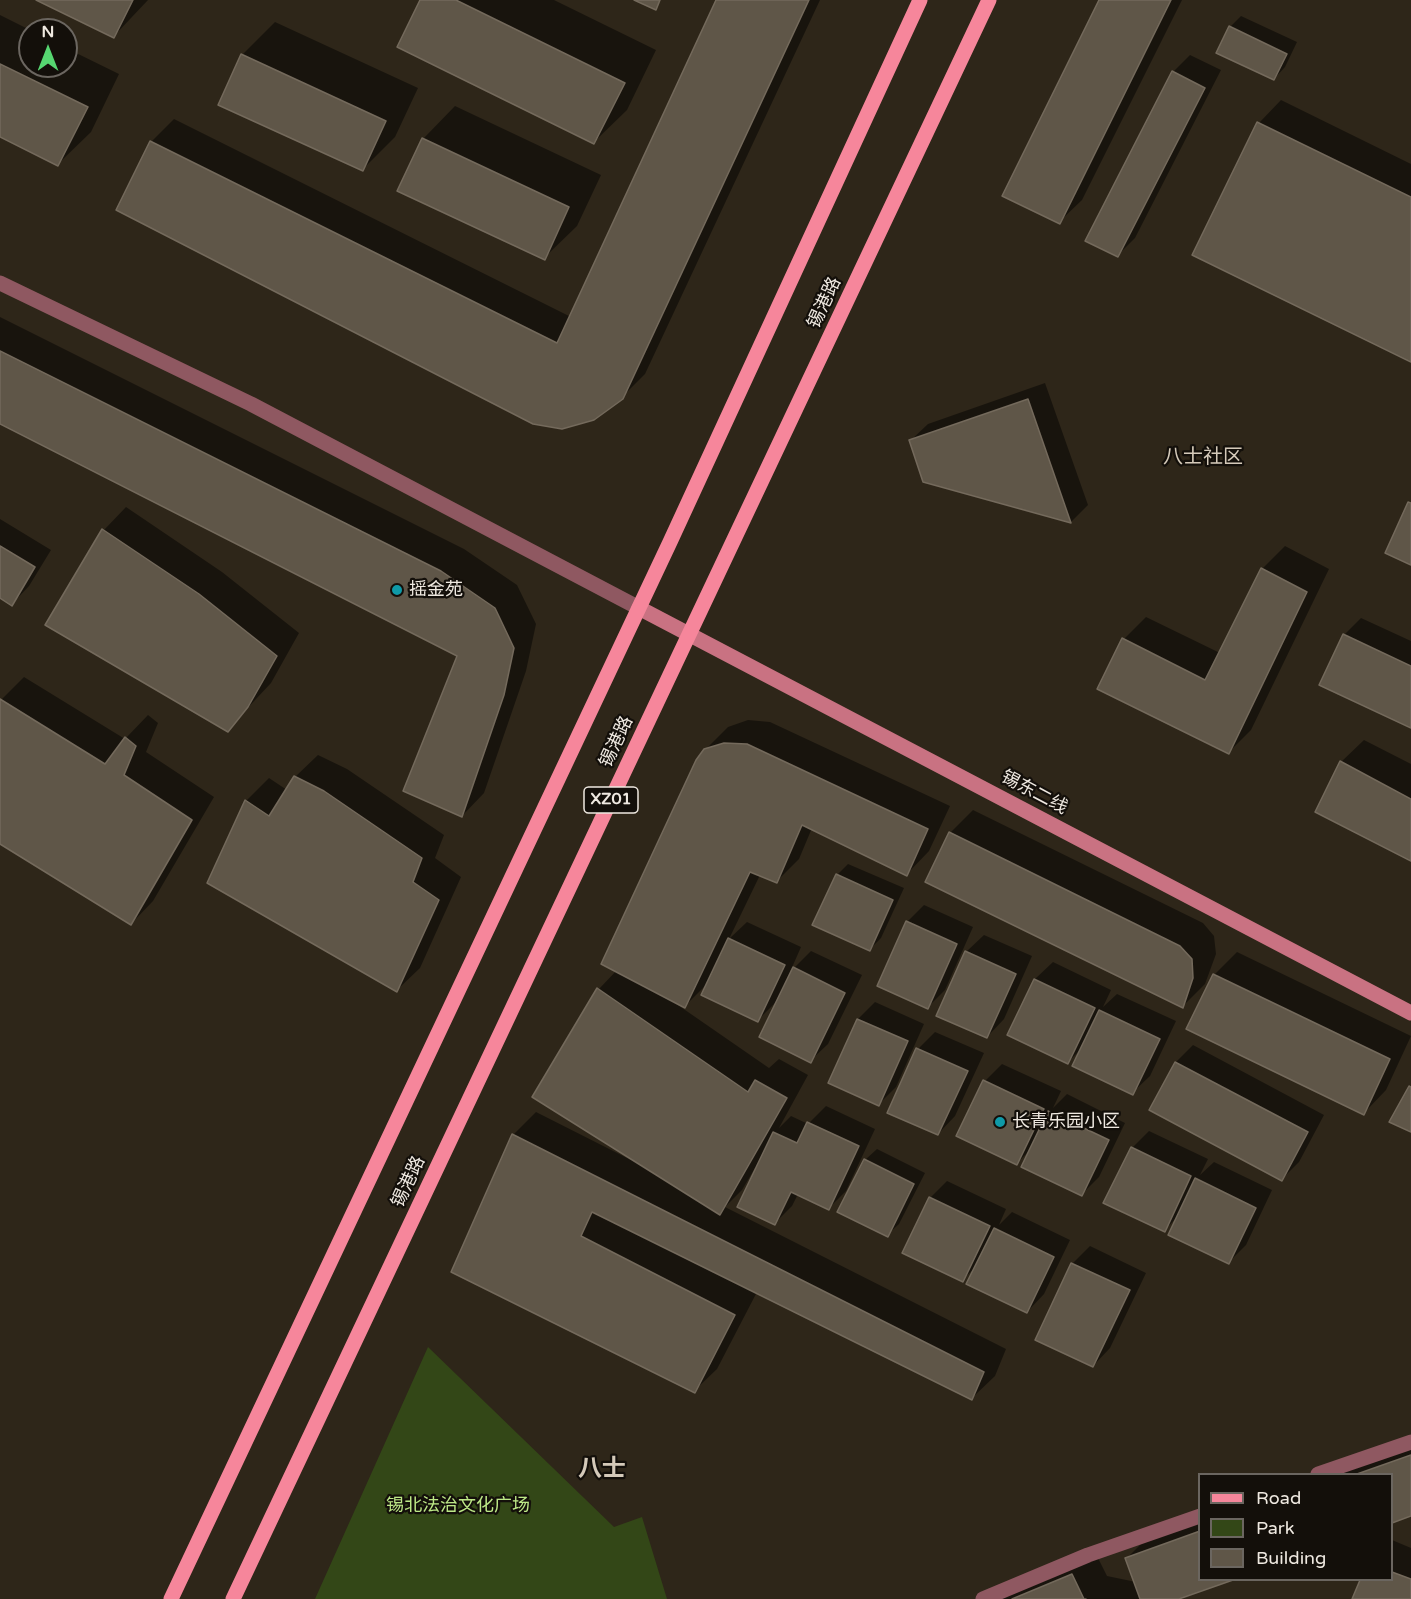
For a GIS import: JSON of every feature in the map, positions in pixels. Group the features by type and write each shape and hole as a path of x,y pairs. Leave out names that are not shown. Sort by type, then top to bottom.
{"main road":[{"name":"锡港路","path":"171,1599 639,608 920,0"},
{"name":"锡港路","path":"233,1599 989,0"},
{"name":"锡东二线","path":"639,608 1411,1013"}],"street":[{"path":"0,284 251,404 639,608"},
{"path":"1321,1473 1411,1442"},
{"path":"983,1599 1088,1555 1198,1517"}],"green space":[{"name":"锡北法治文化广场","path":"428,1347 614,1527 642,1517 667,1599 315,1599"}],"building":[{"path":"36,0 133,0 114,38 78,20 78,18 73,18"},
{"path":"420,0 456,0 625,83 594,144 397,47"},
{"path":"634,0 660,0 656,10"},
{"path":"716,0 809,0 623,399 594,420 562,429 533,424 116,210 150,141 557,343"},
{"path":"1099,0 1171,0 1060,224 1002,196"},
{"path":"1229,26 1287,54 1274,80 1216,53"},
{"path":"241,54 386,121 363,171 218,105"},
{"path":"0,64 18,73 18,78 29,78 88,107 58,166 0,137"},
{"path":"1172,71 1205,88 1118,257 1085,241"},
{"path":"1257,122 1411,197 1411,362 1192,255"},
{"path":"422,138 569,207 545,260 397,191"},
{"name":"摇金苑","path":"0,351 441,571 495,608 514,648 504,695 462,817 403,791 457,656 0,424"},
{"path":"1028,399 1071,523 923,482 909,440"},
{"path":"1408,502 1411,503 1411,565 1385,553"},
{"path":"102,529 199,594 277,656 248,707 228,732 45,625"},
{"path":"0,546 35,567 12,606 0,598"},
{"path":"1261,568 1307,592 1229,754 1097,689 1122,638 1205,680"},
{"path":"1343,634 1411,666 1411,728 1319,685"},
{"path":"0,699 105,764 125,737 136,746 124,775 192,820 131,925 0,844"},
{"path":"724,743 747,744 928,829 907,876 802,825 777,883 750,872 685,1008 601,964 696,760 704,749"},
{"path":"1340,761 1411,799 1411,861 1315,812"},
{"path":"294,776 324,791 422,858 413,882 439,900 397,992 207,883 245,800 269,816"},
{"path":"949,832 1180,946 1192,959 1193,978 1183,1008 925,882"},
{"path":"836,874 893,900 870,951 812,925"},
{"path":"906,921 957,944 928,1009 877,986"},
{"path":"728,938 785,965 758,1022 701,995"},
{"path":"965,951 1016,974 987,1038 936,1016"},
{"path":"793,967 845,993 811,1063 759,1037"},
{"path":"1213,974 1390,1059 1364,1115 1186,1029"},
{"path":"1034,979 1095,1008 1068,1064 1007,1035"},
{"path":"597,988 748,1092 755,1080 787,1098 720,1215 532,1097"},
{"path":"1099,1010 1160,1039 1133,1095 1072,1066"},
{"path":"857,1019 908,1041 879,1106 828,1083"},
{"path":"916,1048 968,1071 938,1135 887,1113"},
{"path":"1175,1062 1308,1132 1282,1181 1149,1110"},
{"name":"长青乐园小区","path":"983,1080 1044,1109 1017,1165 956,1136"},
{"path":"1409,1086 1411,1087 1411,1132 1389,1122"},
{"path":"1048,1111 1109,1140 1082,1196 1021,1167"},
{"path":"807,1122 859,1146 829,1210 791,1192 775,1225 737,1207 773,1132 797,1143"},
{"path":"512,1134 984,1372 972,1400 592,1212 581,1236 735,1315 695,1393 451,1272"},
{"path":"1131,1147 1191,1176 1165,1232 1103,1203"},
{"path":"864,1159 914,1184 888,1237 837,1212"},
{"path":"1195,1178 1256,1208 1229,1264 1168,1235"},
{"path":"929,1197 990,1226 963,1282 902,1253"},
{"path":"994,1228 1054,1257 1027,1313 966,1284"},
{"path":"1071,1263 1130,1290 1093,1367 1035,1340"},
{"path":"1411,1455 1411,1516 1393,1523 1393,1473 1360,1473"},
{"path":"1198,1532 1198,1581 1230,1581 1179,1599 1140,1599 1125,1558"},
{"path":"1393,1572 1411,1579 1411,1599 1352,1599 1360,1581 1393,1581"},
{"path":"1072,1574 1084,1599 1012,1599"}],"place":[{"name":"摇金苑","path":"397,590"},
{"name":"长青乐园小区","path":"1000,1122"}],"district":[{"name":"八士社区","path":"1203,458"},
{"name":"八士","path":"602,1470"}]}
